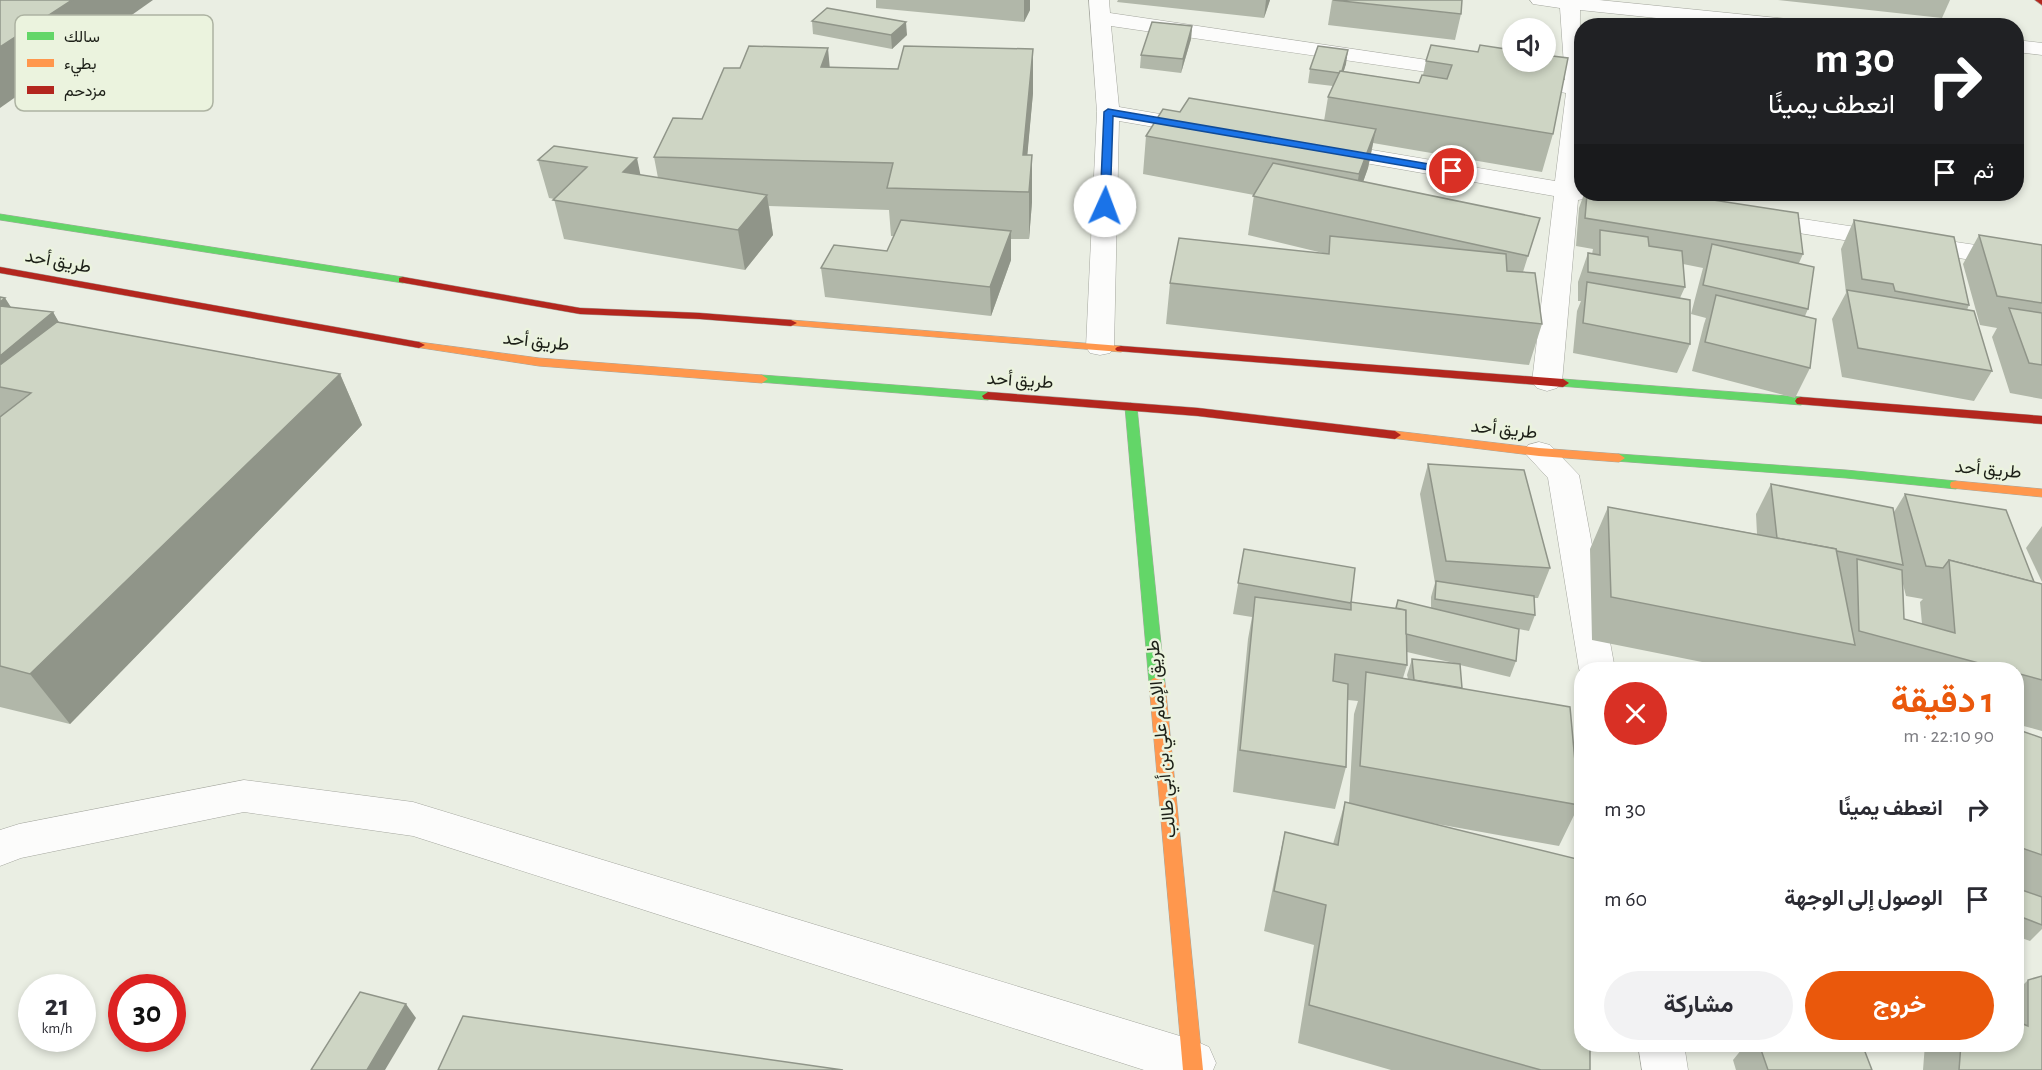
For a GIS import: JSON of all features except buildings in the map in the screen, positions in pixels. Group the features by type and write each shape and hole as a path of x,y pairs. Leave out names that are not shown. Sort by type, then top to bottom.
{"main road":[{"path":"2039,0 2042,3"},
{"name":"طريق أحد","path":"0,217 580,311 700,316 2042,420"},
{"name":"طريق أحد","path":"0,270 397,342 539,362 1198,412 1539,452 1846,474 2042,493"},
{"name":"طريق الإمام علي بن أبي طالب","path":"1131,407 1193,1066"}],"street":[{"path":"1540,0 1722,18"},
{"path":"1569,2 1574,56"},
{"path":"1100,347 1108,112 1099,9 1574,88"},
{"path":"2024,47 2042,49"},
{"path":"1108,112 1226,132"},
{"path":"1308,146 1574,192"},
{"path":"1546,382 1585,201"},
{"path":"1738,217 2042,263"},
{"path":"1539,452 1563,475 1596,662"},
{"path":"0,848 19,842 244,796 413,819 1193,1066"},
{"path":"1662,1052 1665,1070"}],"traffic: fast":[{"path":"0,217 403,280"},
{"path":"762,379 988,396"},
{"path":"1563,383 1801,401"},
{"path":"1131,407 1157,683"},
{"path":"1619,458 1846,474 1956,485"}],"traffic: slow":[{"path":"791,323 1121,349"},
{"path":"419,345 539,362 762,379"},
{"path":"1395,435 1539,452 1619,458"},
{"path":"1956,485 2042,493"},
{"path":"1157,683 1193,1070"}],"traffic: jam":[{"path":"2039,0 2042,3"},
{"path":"0,270 419,345"},
{"path":"403,280 580,311 700,316 791,323"},
{"path":"1121,349 1563,383"},
{"path":"988,396 1198,412 1395,435"},
{"path":"1801,401 2042,420"}],"route":[{"path":"1105,206 1108,112 1452,171"}]}
